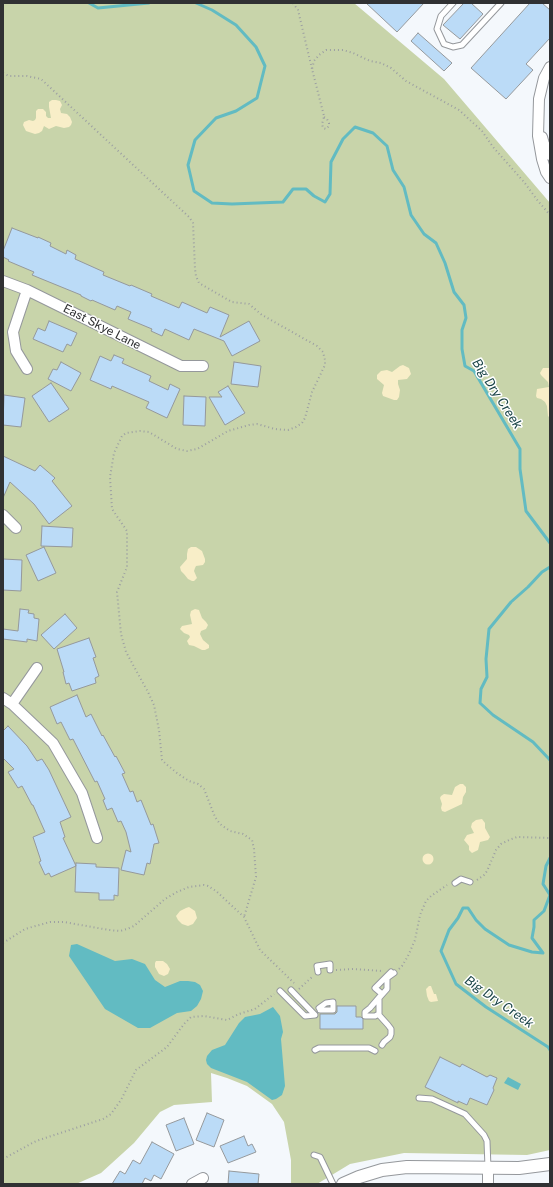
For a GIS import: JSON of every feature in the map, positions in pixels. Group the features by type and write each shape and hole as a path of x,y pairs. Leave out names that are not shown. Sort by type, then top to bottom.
{"street":[{"path":"550,67 541,88 538,112 538,136 542,159 546,172 550,178"},
{"path":"538,126 544,144 550,155"},
{"name":"East Skye Lane","path":"3,281 27,290 181,366 203,366"},
{"path":"27,290 13,332 16,351 27,369"},
{"path":"3,515 16,528"},
{"path":"12,704 37,668"},
{"path":"3,698 12,704 53,743 82,792 97,838"},
{"path":"343,1184 382,1170 407,1167 518,1168 550,1164"},
{"path":"488,1168 488,1184"},
{"path":"192,1184 203,1178"}],"lane":[{"path":"453,3 441,16 437,29 444,44 453,47 462,45 501,3"},
{"path":"455,883 461,879 470,882"},
{"path":"318,972 317,966 330,964 330,970"},
{"path":"392,972 387,978 387,989 379,998 380,1009 378,1014 376,1016 365,1016 365,1012 382,994 375,988 392,972"},
{"path":"280,992 305,1016 315,1015 291,990"},
{"path":"378,1014 391,1029 390,1037 382,1045"},
{"path":"315,1050 319,1048 369,1048 375,1051"},
{"path":"419,1098 432,1099 465,1114 484,1135 487,1141 488,1168"},
{"path":"314,1155 320,1157 333,1184"}],"path":[{"path":"293,3 298,10 324,117 322,124 323,128 326,129 329,126 329,122 324,117"},
{"path":"312,69 314,61 319,55 326,50 333,49 353,53 370,61 381,63 392,68 406,81 459,110 482,131 493,147 524,182 550,215"},
{"path":"3,72 9,76 27,76 40,80 189,217 193,223 195,268 199,283 232,302 249,304 262,315 317,346 323,352 325,364 312,392 305,418 302,423 296,427 288,430 275,429 256,424 243,426 228,431 197,449 187,451 178,449 149,432 140,431 126,433 122,436 114,453 110,477 112,509 127,531 127,567 117,592 121,634 126,652 154,705 159,730 162,760 177,773 189,781 198,784 204,789 215,817 220,824 230,831 242,834 252,840 255,854 256,877 244,917"},
{"path":"470,882 476,881 484,875 490,866 496,850 502,844 517,837 550,838"},
{"path":"330,970 353,969 392,972 402,966 415,940 420,915 426,901 450,883 455,883"},
{"path":"3,943 25,930 50,922 64,922 120,931 134,926 165,899 177,892 199,885 208,886 216,891 244,917 260,950 294,983"},
{"path":"291,990 300,989 318,972"},
{"path":"3,1160 36,1141 103,1119 111,1114 121,1100 136,1070 167,1047 190,1017 204,1016 227,1020 239,1014 256,1009 276,992 280,992"}],"green space":[{"path":"3,3 354,3 444,79 550,203 550,1150 527,1155 404,1153 350,1164 317,1184 291,1184 291,1160 284,1122 272,1104 247,1086 211,1073 212,1102 174,1105 160,1112 134,1143 101,1173 76,1184 3,1184"}],"sand":[{"path":"52,100 60,101 62,105 60,109 61,113 67,114 70,117 72,122 71,125 64,128 56,126 49,129 44,126 42,131 35,134 26,131 23,125 24,122 35,120 36,111 38,109 43,109 46,112 46,116 51,118 49,102"},
{"path":"403,365 409,368 411,374 407,379 398,380 400,390 399,397 397,400 394,400 383,396 382,393 384,385 377,379 377,375 381,371 387,370 392,372"},
{"path":"543,368 550,368 550,418 548,416 545,402 536,396 537,389 549,387 548,382 540,373"},
{"path":"191,547 196,547 202,551 205,559 203,565 196,566 195,568 194,571 197,578 194,581 188,579 181,571 180,567 187,559 188,549"},
{"path":"195,609 199,610 202,618 208,625 206,629 201,631 200,634 203,640 209,645 209,648 205,650 189,645 187,641 190,637 189,635 180,629 182,626 192,624 190,615 191,611"},
{"path":"463,784 466,787 462,804 445,812 442,811 441,796 444,794 452,795 455,787"},
{"path":"482,819 490,837 488,840 480,842 478,850 472,853 464,840 467,835 474,833 471,827 472,823 476,820"},
{"path":"426,854 430,854 432,855 432,863 426,864 423,861 423,857"},
{"path":"189,907 195,911 197,918 193,924 188,926 182,924 176,916 180,911"},
{"path":"156,961 163,961 167,964 170,969 168,974 164,976 159,974 155,967"},
{"path":"431,986 434,994 436,994 438,1001 429,1001 426,989"}],"water":[{"path":"77,944 115,961 132,959 145,964 155,980 165,987 180,981 195,982 200,985 203,991 201,999 197,1006 191,1011 177,1013 150,1028 138,1028 105,1009 69,956 71,945"},
{"path":"273,1007 280,1016 283,1032 281,1039 285,1086 282,1095 272,1100 247,1082 211,1068 207,1064 206,1060 207,1056 212,1050 225,1045 239,1023 245,1017 260,1014"},
{"path":"508,1077 521,1084 518,1090 504,1083"}],"building":[{"path":"366,3 424,3 397,32"},
{"path":"464,3 471,3 483,14 460,39 443,25"},
{"path":"530,3 542,3 550,10 550,38 526,64 533,70 506,99 471,68"},
{"path":"418,33 452,63 444,71 411,41"},
{"path":"12,228 51,243 50,246 66,254 67,250 76,255 75,259 104,272 103,275 152,294 151,296 179,308 182,302 207,313 210,307 229,315 220,337 249,321 260,341 232,356 224,341 194,329 189,340 165,329 162,336 151,331 152,329 128,319 131,312 117,306 115,310 92,300 91,301 81,295 32,275 34,272 8,261 9,260 3,257 3,251"},
{"path":"49,321 77,333 71,346 67,344 63,352 33,339 38,328 45,331"},
{"path":"114,355 124,359 122,363 151,376 149,381 168,390 170,384 180,389 167,418 146,408 149,402 112,386 111,389 90,380 100,356 111,361"},
{"path":"61,362 81,373 71,391 48,379 53,369 57,370"},
{"path":"234,362 261,366 258,387 231,384"},
{"path":"51,383 69,409 49,422 32,396"},
{"path":"228,386 245,413 225,425 209,397 222,397 218,392"},
{"path":"4,395 25,398 21,427 3,425"},
{"path":"184,396 206,397 205,426 183,425"},
{"path":"3,456 35,471 40,465 55,478 52,481 72,506 49,524 34,504 10,482 3,498"},
{"path":"42,526 73,528 72,547 41,546"},
{"path":"44,547 56,573 38,581 26,555"},
{"path":"3,559 22,560 21,591 3,590"},
{"path":"20,609 29,610 28,613 34,614 34,618 39,619 37,641 27,639 27,642 3,639 3,629 18,631"},
{"path":"65,614 77,628 54,649 41,635"},
{"path":"89,638 96,657 93,658 99,676 95,678 96,683 72,691 69,683 66,684 57,649"},
{"path":"77,695 86,717 91,714 102,736 103,735 115,757 116,756 125,773 122,774 130,792 133,791 137,802 141,800 151,825 153,824 159,843 154,844 150,864 147,863 144,875 121,870 126,850 131,852 126,832 121,821 118,822 112,808 107,810 103,800 105,799 97,781 95,782 73,739 70,740 61,722 57,724 50,707"},
{"path":"8,726 27,746 37,761 42,759 49,770 71,817 60,822 65,837 63,838 76,866 51,877 49,873 45,875 39,862 41,861 33,837 45,832 33,805 22,786 18,788 8,772 14,769 3,758 3,731"},
{"path":"76,863 96,864 96,867 119,868 118,896 114,895 114,900 99,900 99,893 75,892"},
{"path":"337,1006 356,1006 356,1017 361,1017 363,1019 363,1029 320,1029 320,1014 335,1014 337,1012"},
{"path":"440,1057 460,1067 462,1064 487,1077 490,1075 497,1078 493,1088 494,1090 487,1105 470,1098 467,1105 458,1101 458,1103 425,1087"},
{"path":"207,1113 224,1120 214,1147 196,1140"},
{"path":"184,1118 194,1144 176,1151 166,1125"},
{"path":"244,1136 248,1146 252,1144 256,1152 228,1163 220,1146"},
{"path":"152,1142 174,1154 161,1179 154,1175 151,1181 145,1178 142,1184 112,1184 120,1171 125,1174 133,1160 140,1164"},
{"path":"229,1171 259,1174 258,1184 228,1184"}],"waterway":[{"name":"Big Dry Creek","path":"89,3 98,8 149,3"},
{"name":"Big Dry Creek","path":"196,3 212,10 236,25 256,47 265,66 257,98 236,111 216,118 195,140 188,165 194,191 212,203 232,204 283,202 293,189 306,189 314,196 325,202 330,194 331,162 343,139 355,127 373,133 387,146 393,170 404,187 411,215 424,234 436,243 445,263 454,292 464,305 466,318 462,330 462,349 465,366 474,371 520,449 520,469 526,511 550,543"},
{"name":"Big Dry Creek","path":"550,567 542,572 511,602 489,629 486,659 487,677 481,689 480,703 493,715 533,742 550,760"},
{"name":"Big Dry Creek","path":"550,858 546,866 543,884 550,895 544,911 534,920 532,938 543,953 532,952 509,945 485,929 476,920 468,908 463,908 449,930 441,951 456,984 486,1007 548,1047 550,1050"}]}
